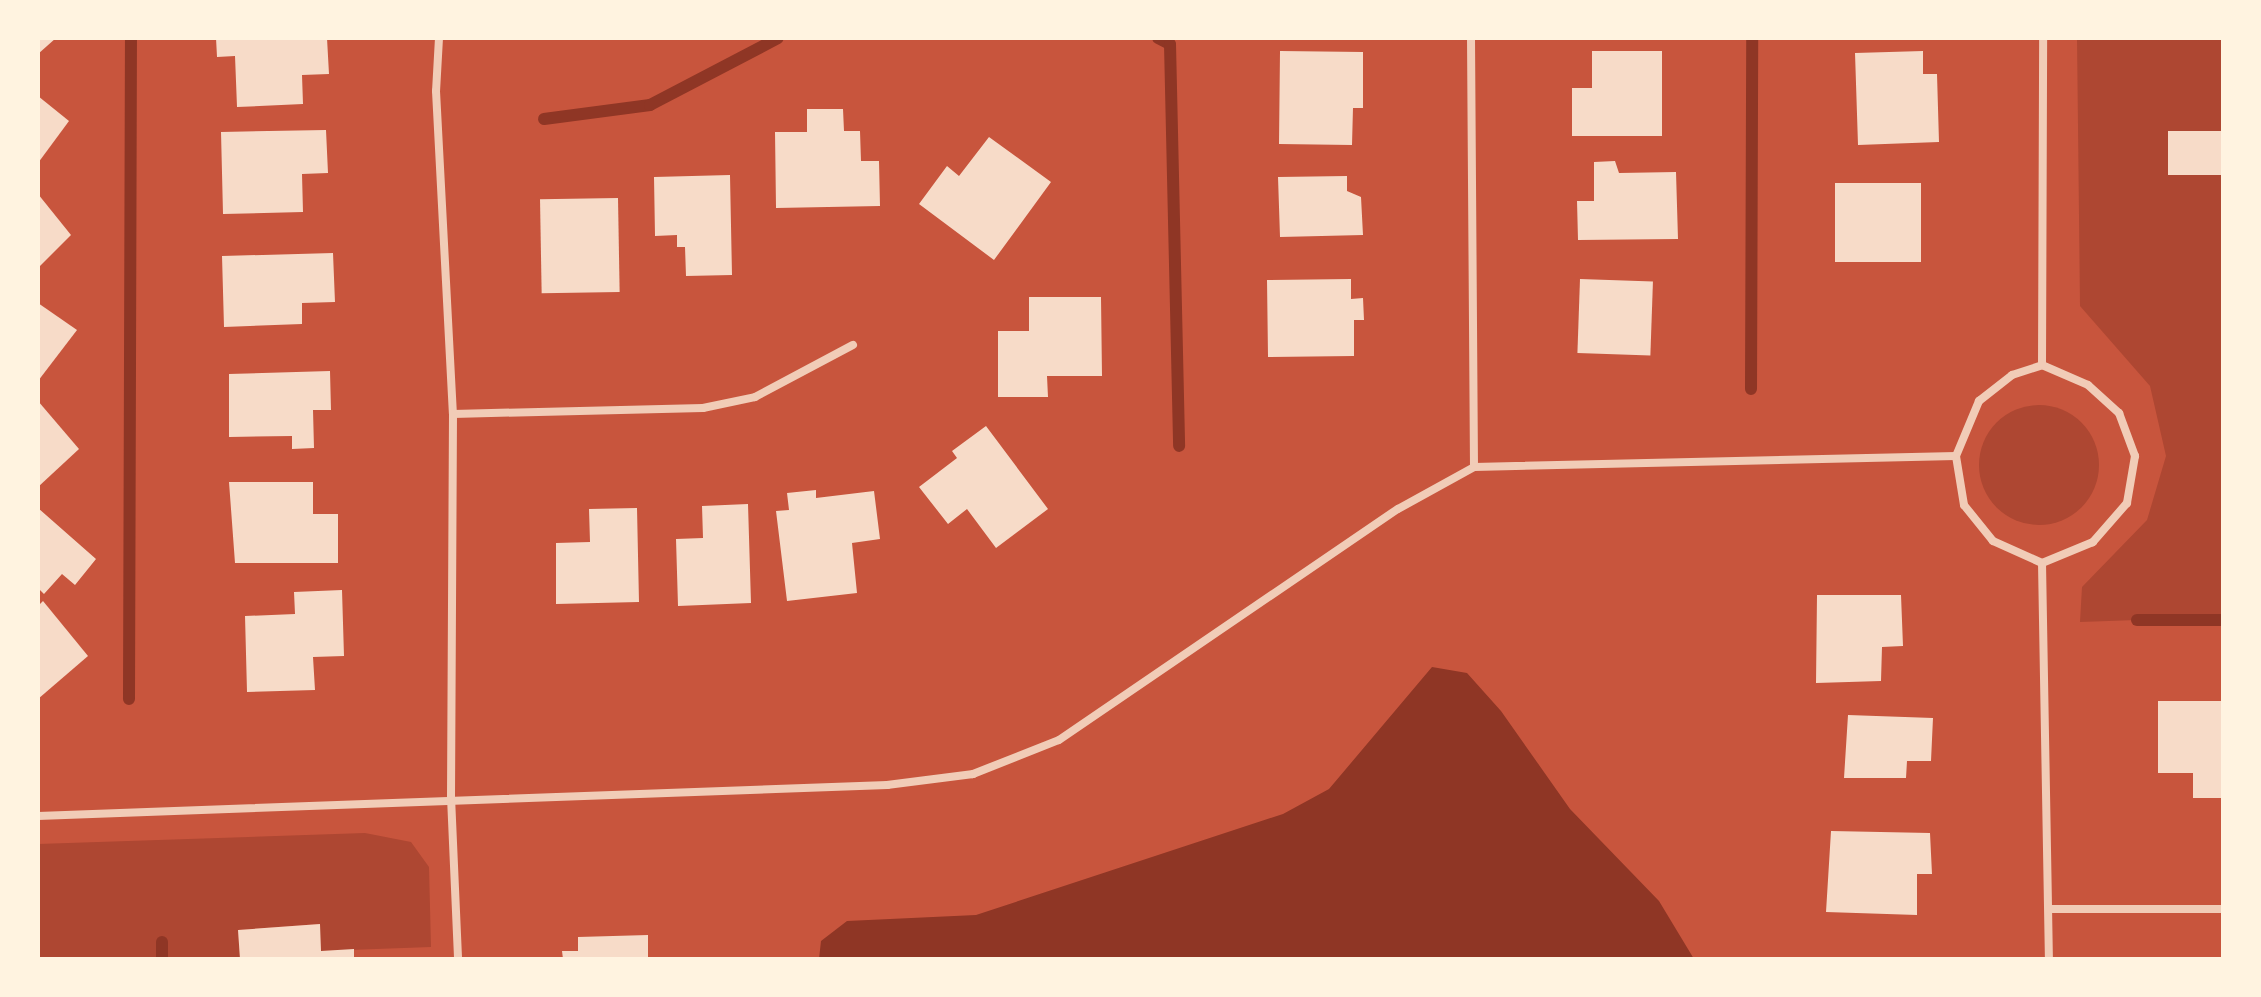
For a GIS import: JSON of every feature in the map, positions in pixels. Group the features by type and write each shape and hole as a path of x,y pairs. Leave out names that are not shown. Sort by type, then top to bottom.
{"street":[{"path":"439,38 436,91 453,414 451,797 458,959"},
{"path":"1471,38 1474,467"},
{"path":"2042,365 2043,38"},
{"path":"453,414 703,408 755,397 853,345"},
{"path":"2042,365 2088,385 2119,413 2135,456 2127,503 2093,542 2042,563 1993,541 1964,505 1956,456 1979,401 2012,375 2042,365"},
{"path":"38,816 451,797 887,785 973,774 1059,740 1398,509 1474,467 1956,456"},
{"path":"2042,563 2049,959"},
{"path":"2049,909 2223,909"}],"shaded area":[{"path":"2077,38 2223,38 2223,617 2080,622 2082,587 2147,520 2166,456 2150,386 2080,306"},
{"path":"2039,405 2062,410 2081,423 2094,442 2099,465 2094,488 2081,507 2062,520 2039,525 2016,520 1997,507 1984,488 1979,465 1984,442 1997,423 2016,410"},
{"path":"1432,667 1467,673 1501,711 1570,809 1659,901 1694,959 819,959 821,941 847,921 976,915 1283,814 1329,789"},
{"path":"365,833 411,842 429,867 431,947 321,951 319,924 238,930 240,959 38,959 38,844"}],"building":[{"path":"38,38 56,38 38,54"},
{"path":"216,38 327,38 329,74 302,75 303,104 237,107 235,56 217,57"},
{"path":"1280,51 1363,52 1363,108 1353,108 1352,145 1279,144"},
{"path":"1592,51 1662,51 1662,136 1572,136 1572,88 1592,88"},
{"path":"1923,51 1923,74 1937,74 1939,142 1858,145 1855,53"},
{"path":"38,96 69,121 38,163"},
{"path":"807,109 843,109 844,131 860,131 861,161 879,161 880,206 776,208 775,132 807,132"},
{"path":"326,130 328,173 302,174 303,212 223,214 221,132"},
{"path":"2168,131 2223,131 2223,175 2168,175"},
{"path":"989,137 1051,182 994,260 919,204 947,166 959,176"},
{"path":"1615,161 1619,173 1676,172 1678,239 1578,240 1577,201 1594,201 1594,162"},
{"path":"730,175 732,275 686,276 685,247 677,247 677,235 655,236 654,177"},
{"path":"1347,176 1347,191 1361,197 1363,235 1280,237 1278,177"},
{"path":"1835,183 1921,183 1921,262 1835,262"},
{"path":"38,194 71,235 38,268"},
{"path":"618,198 620,292 542,293 540,199"},
{"path":"333,253 335,302 302,303 302,324 224,327 222,256"},
{"path":"1351,279 1351,299 1363,298 1364,320 1354,320 1354,356 1268,357 1267,280"},
{"path":"1580,279 1653,282 1650,356 1577,353"},
{"path":"1029,297 1101,297 1102,376 1047,376 1048,397 998,397 998,331 1029,331"},
{"path":"38,303 77,330 38,381"},
{"path":"330,371 331,410 313,410 314,448 292,449 292,436 229,437 229,374"},
{"path":"38,401 79,449 38,487"},
{"path":"986,426 1048,509 996,548 967,509 948,524 919,487 957,458 952,451"},
{"path":"229,482 313,482 313,514 338,514 338,563 235,563"},
{"path":"816,490 816,498 874,491 880,539 852,543 857,593 787,601 776,511 789,510 787,493"},
{"path":"748,504 751,603 678,606 676,539 703,538 702,506"},
{"path":"38,508 96,559 75,585 62,574 44,594 38,588"},
{"path":"637,508 639,602 556,604 556,543 590,542 589,509"},
{"path":"342,590 344,656 313,657 315,690 247,692 245,616 295,614 294,592"},
{"path":"1817,595 1901,595 1903,646 1882,647 1881,681 1816,683"},
{"path":"43,601 88,656 38,699 38,606"},
{"path":"2158,701 2223,701 2223,798 2193,798 2193,773 2158,773"},
{"path":"1848,715 1933,718 1931,761 1907,761 1906,778 1844,778"},
{"path":"1831,831 1930,833 1932,874 1917,874 1917,915 1826,912"},
{"path":"320,924 321,951 354,949 354,959 240,959 238,930"},
{"path":"648,935 648,959 563,959 562,951 578,951 578,937"}],"waterway":[{"path":"129,699 131,38"},
{"path":"544,119 650,105 778,38"},
{"path":"1158,38 1170,44 1179,446"},
{"path":"1751,389 1752,38"},
{"path":"2137,620 2223,620"},
{"path":"162,942 162,959"}]}
